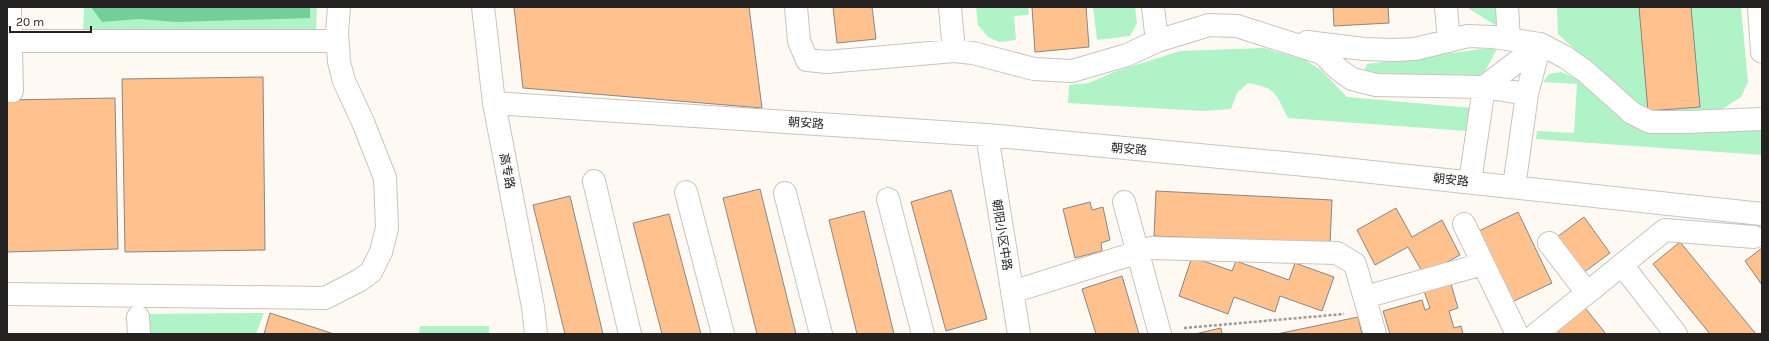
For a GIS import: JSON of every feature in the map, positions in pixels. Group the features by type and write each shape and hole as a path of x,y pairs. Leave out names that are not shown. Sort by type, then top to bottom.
{"street":[{"path":"7,91 12,91 9,41 10,7"},
{"path":"7,294 325,298 360,280 371,272 380,252 387,228 385,178 363,122 344,81 339,62 337,41 339,7"},
{"name":"高专路","path":"483,7 494,103 533,307 536,334"},
{"path":"796,7 799,41 807,60 827,62 954,51 974,53 1034,69 1072,71 1127,55 1157,41 1209,25 1237,26 1322,53 1338,69 1352,79 1376,85 1484,87 1527,94"},
{"path":"950,7 954,51"},
{"path":"1153,7 1157,41"},
{"path":"1446,7 1449,41"},
{"path":"1507,7 1509,39"},
{"path":"1759,7 1762,52"},
{"path":"1279,39 1364,49 1394,50 1415,49 1468,36 1509,39 1540,44 1570,60 1585,71 1632,113 1650,122 1762,119"},
{"path":"9,41 337,41"},
{"path":"1470,182 1484,87 1540,44"},
{"path":"1514,187 1527,94 1540,44"},
{"name":"朝安路","path":"494,103 987,135 1470,182 1762,214"},
{"name":"朝阳小区中路","path":"987,135 1018,334"},
{"path":"594,181 630,334"},
{"path":"686,192 723,334"},
{"path":"785,193 821,334"},
{"path":"888,199 923,334"},
{"path":"1124,202 1159,332"},
{"path":"1464,224 1517,334"},
{"path":"1536,334 1666,230 1754,237"},
{"path":"1549,243 1587,293"},
{"path":"1012,292 1151,248 1337,253 1355,264 1375,334"},
{"path":"1367,305 1483,264"},
{"path":"1622,265 1676,334"}],"path":[{"path":"1159,332 1367,305"}],"green space":[{"path":"84,7 317,7 316,29 83,31"},
{"path":"91,7 310,7 310,18 176,22 139,19 102,22"},
{"path":"976,7 1028,7 1029,15 1014,16 1016,40 999,42 988,37 978,25"},
{"path":"1093,7 1135,7 1137,23 1130,36 1097,40"},
{"path":"1497,7 1498,27 1468,8"},
{"path":"1557,7 1741,7 1748,82 1741,97 1724,108 1707,114 1649,116 1558,34"},
{"path":"1498,47 1482,77 1372,73 1364,71 1367,64"},
{"path":"1264,48 1305,60 1321,70 1347,97 1472,108 1467,131 1288,118 1274,93 1265,87 1248,83 1237,93 1231,109 1202,111 1068,103 1069,85 1089,83 1114,72 1180,51"},
{"path":"1561,72 1580,80 1624,120 1762,125 1762,155 1536,139 1537,131 1574,133 1577,84 1543,82 1549,74"},
{"path":"264,313 256,334 147,334 146,314"},
{"path":"420,326 489,326 489,334 419,334"}],"building":[{"path":"514,7 749,7 762,108 523,88"},
{"path":"833,7 872,7 876,39 837,43"},
{"path":"1032,7 1086,7 1089,47 1035,52"},
{"path":"1333,7 1388,7 1389,23 1334,26"},
{"path":"1639,7 1691,7 1700,107 1648,111"},
{"path":"263,77 265,250 125,252 122,79"},
{"path":"115,98 118,249 7,252 7,100"},
{"path":"760,189 796,334 757,334 723,198"},
{"path":"951,190 987,319 946,331 911,202"},
{"path":"1156,191 1332,200 1330,244 1154,236"},
{"path":"570,196 603,334 565,334 533,205"},
{"path":"1090,202 1092,210 1103,207 1110,240 1101,243 1102,251 1075,258 1063,209"},
{"path":"1396,208 1412,237 1442,220 1460,255 1424,275 1408,247 1375,265 1357,230"},
{"path":"864,211 894,334 857,334 829,220"},
{"path":"1518,212 1552,283 1512,302 1479,231"},
{"path":"669,214 701,334 662,334 633,223"},
{"path":"1584,217 1610,253 1583,273 1557,237"},
{"path":"1680,242 1756,334 1710,334 1653,264"},
{"path":"1762,248 1762,285 1745,261"},
{"path":"1192,257 1232,271 1236,261 1289,280 1295,263 1334,277 1322,311 1280,296 1275,312 1234,297 1228,314 1179,296"},
{"path":"1122,276 1139,334 1096,334 1082,289"},
{"path":"1451,284 1458,308 1449,311 1454,328 1461,326 1463,334 1390,334 1383,311 1422,300 1425,310 1430,308 1424,291"},
{"path":"1582,304 1606,334 1560,334 1554,327"},
{"path":"270,313 334,334 264,334"},
{"path":"1358,317 1362,334 1277,334"},
{"path":"1221,328 1222,334 1195,334"}]}
